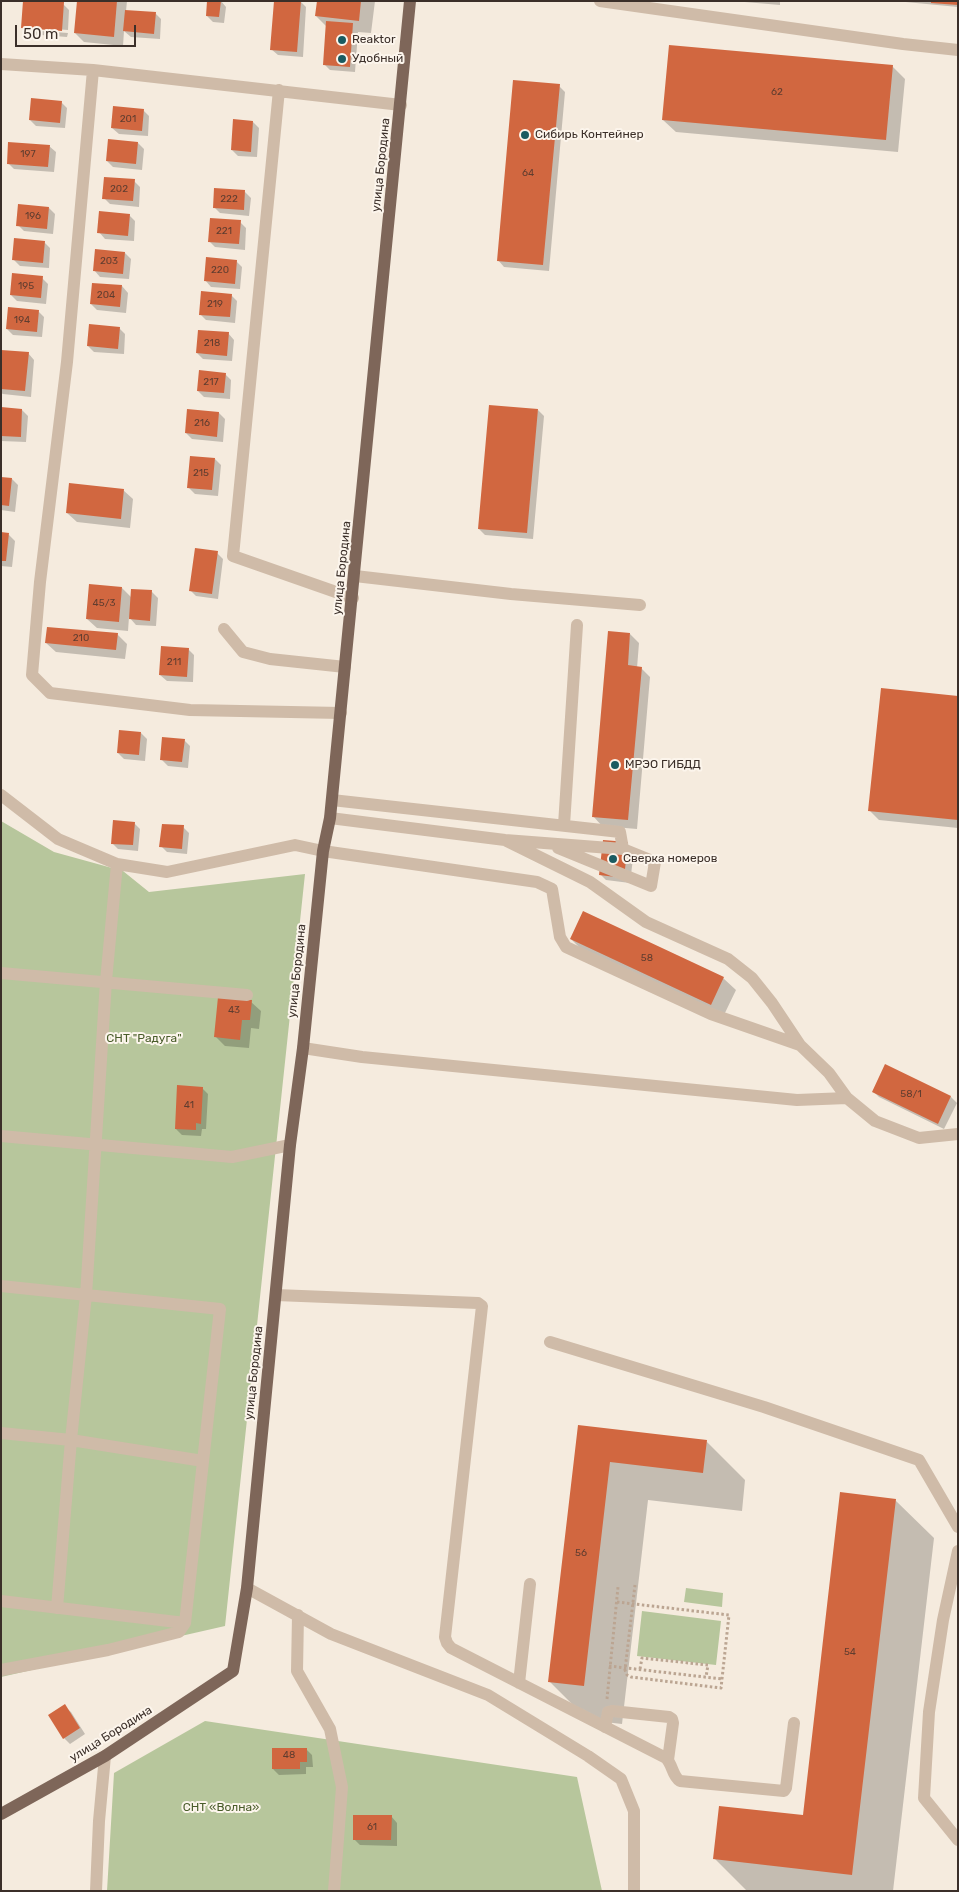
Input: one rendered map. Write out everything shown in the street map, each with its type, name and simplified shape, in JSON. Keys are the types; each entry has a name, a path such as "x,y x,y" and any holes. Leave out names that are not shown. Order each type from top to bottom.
{"main road":[{"name":"улица Бородина","path":"1,1814 105,1756 233,1671 247,1588 290,1145 303,1048 324,851 332,800 410,1"}],"street":[{"path":"600,1 903,44 958,50"},
{"path":"1,64 93,70 401,105"},
{"path":"93,70 67,362 40,582 32,674 50,693 190,710 341,713"},
{"path":"279,90 233,556 352,598"},
{"path":"355,576 511,594 640,606"},
{"path":"564,825 578,625"},
{"path":"224,629 243,652 270,659 345,667"},
{"path":"332,800 620,832 623,849"},
{"path":"4,801 58,839 117,864 167,872 295,845 324,851 537,882 552,889 560,937 566,947 711,1014 800,1045"},
{"path":"330,818 505,840 623,849 655,862 651,886 549,844"},
{"path":"505,840 590,882 646,922 728,959 752,978 772,1003 800,1045 829,1073 847,1098 875,1121 919,1138 958,1134"},
{"path":"57,1608 71,1440 86,1295 106,981 117,864"},
{"path":"1,973 247,995"},
{"path":"303,1048 362,1057 787,1099 847,1098"},
{"path":"1,1136 232,1157 290,1145"},
{"path":"1,1286 220,1309 185,1623 179,1632 108,1650 1,1670"},
{"path":"276,1295 478,1303 482,1306 445,1637 447,1643 451,1648 668,1760"},
{"path":"550,1342 764,1407 918,1460 958,1527"},
{"path":"1,1433 71,1440 204,1461"},
{"path":"958,1551 943,1620 929,1712 924,1798 958,1840"},
{"path":"519,1683 530,1584"},
{"path":"247,1588 331,1634 488,1695 622,1779 634,1811 634,1891"},
{"path":"1,1601 185,1623"},
{"path":"298,1616 297,1671 330,1729 342,1787 334,1891"},
{"path":"605,1727 608,1712 669,1717 672,1719 668,1760 675,1777 680,1781 784,1792 794,1723"},
{"path":"96,1891 99,1821 105,1756"}],"path":[{"path":"617,1602 633,1604 729,1615 721,1688 627,1675 625,1668 633,1604 635,1586"},
{"path":"608,1712 606,1693 618,1587"},
{"path":"640,1669 642,1658 708,1665 706,1677"},
{"path":"609,1666 722,1679"}],"green space":[{"name":"СНТ \"Радуга\"","path":"1,821 54,852 123,871 149,892 305,874 225,1626 1,1677"},
{"path":"686,1588 723,1593 722,1607 684,1602"},
{"path":"642,1611 721,1621 716,1665 637,1656"},
{"name":"СНТ «Волна»","path":"205,1721 577,1777 602,1891 107,1891 114,1773"}],"building":[{"path":"23,1 64,2 62,31 21,28"},
{"path":"77,1 117,1 114,37 74,33"},
{"path":"207,1 221,1 219,17 206,16"},
{"path":"274,1 301,1 297,52 270,50"},
{"path":"317,1 361,1 359,21 315,16"},
{"path":"931,1 958,1 958,5 931,3"},
{"path":"125,10 156,12 154,34 123,31"},
{"path":"326,21 353,23 350,67 323,65"},
{"path":"669,45 893,65 886,140 662,120"},
{"path":"513,80 560,84 543,265 497,261"},
{"path":"31,98 62,101 60,123 29,120"},
{"path":"113,106 144,109 142,131 111,128"},
{"path":"233,119 253,121 251,152 231,150"},
{"path":"108,139 138,142 136,164 106,161"},
{"path":"8,142 50,145 48,167 7,164"},
{"path":"104,177 135,179 133,201 102,199"},
{"path":"214,188 245,190 244,210 213,208"},
{"path":"18,204 49,207 47,229 16,226"},
{"path":"99,211 130,214 128,236 97,233"},
{"path":"210,218 241,220 239,244 208,242"},
{"path":"14,238 45,241 43,263 12,260"},
{"path":"95,249 125,252 123,274 93,271"},
{"path":"206,257 237,260 235,284 204,281"},
{"path":"12,273 43,276 41,298 10,295"},
{"path":"92,283 122,285 120,307 90,304"},
{"path":"201,291 232,294 230,317 199,315"},
{"path":"8,307 39,310 37,332 6,329"},
{"path":"89,324 120,327 118,349 87,346"},
{"path":"198,330 229,332 227,356 196,353"},
{"path":"1,350 29,352 25,391 1,389"},
{"path":"199,370 226,373 224,393 197,391"},
{"path":"489,405 538,409 527,533 478,529"},
{"path":"1,407 22,409 21,437 1,436"},
{"path":"187,409 219,412 217,437 185,433"},
{"path":"190,456 215,458 212,490 187,488"},
{"path":"1,477 12,478 9,506 1,505"},
{"path":"69,483 124,489 121,519 66,513"},
{"path":"1,532 9,533 6,561 1,561"},
{"path":"195,548 218,551 212,594 189,591"},
{"path":"89,584 122,587 119,622 86,619"},
{"path":"131,589 152,590 150,621 129,619"},
{"path":"47,627 118,633 116,650 45,643"},
{"name":"МРЭО ГИБДД","path":"608,631 630,633 628,665 642,667 628,820 592,817"},
{"path":"161,646 189,648 187,677 159,675"},
{"path":"881,688 958,696 958,820 868,811"},
{"path":"119,730 141,732 139,755 117,753"},
{"path":"162,737 185,739 182,762 160,760"},
{"path":"113,820 135,822 133,845 111,844"},
{"path":"162,824 184,825 182,849 159,847"},
{"name":"Сверка номеров","path":"603,840 628,842 624,878 599,875"},
{"path":"583,911 724,977 711,1005 570,939"},
{"path":"218,997 252,1000 250,1020 242,1020 240,1040 214,1037"},
{"path":"885,1064 951,1096 938,1124 872,1092"},
{"path":"177,1085 203,1087 201,1124 196,1123 196,1130 175,1129"},
{"path":"578,1425 707,1440 703,1473 610,1462 584,1686 548,1682"},
{"path":"840,1492 896,1499 852,1875 713,1859 719,1806 803,1815"},
{"path":"65,1704 80,1728 63,1739 48,1715"},
{"path":"272,1748 307,1748 307,1762 300,1762 300,1769 272,1769"},
{"path":"353,1815 392,1815 391,1840 353,1840"}],"place":[{"name":"Reaktor","path":"342,40"},
{"name":"Удобный","path":"342,59"},
{"name":"Сибирь Контейнер","path":"525,135"},
{"name":"МРЭО ГИБДД","path":"615,765"},
{"name":"Сверка номеров","path":"613,859"}]}
